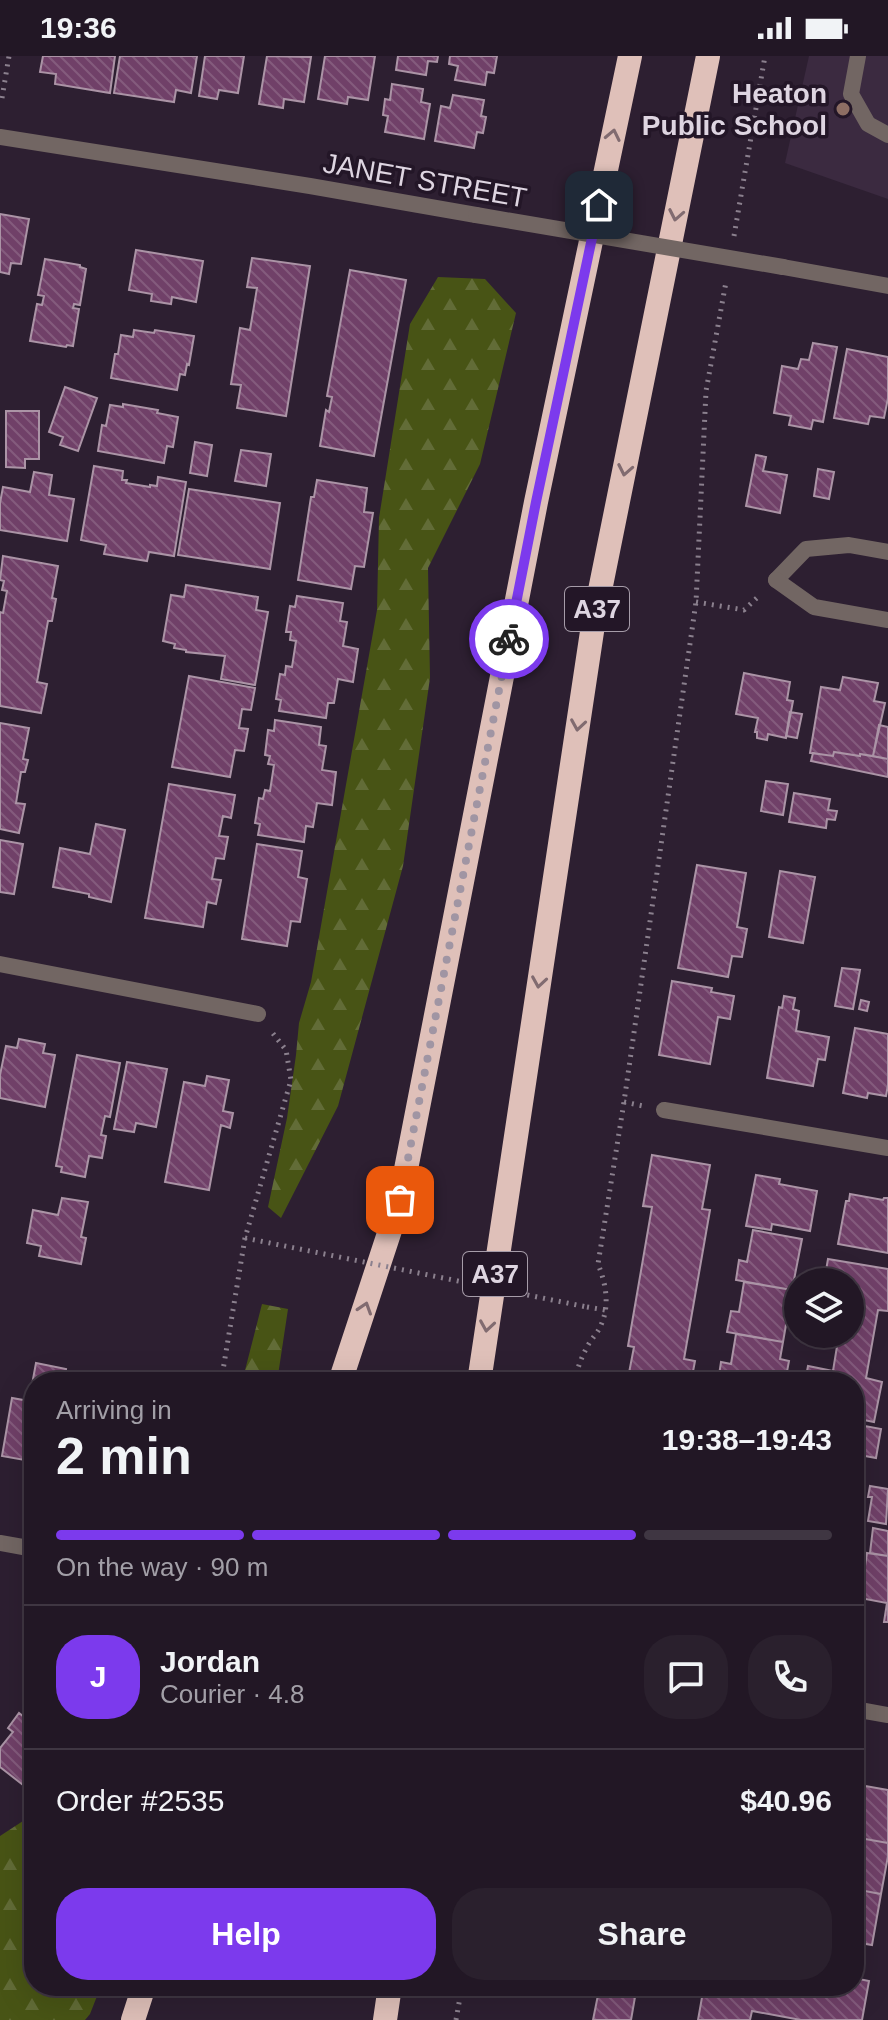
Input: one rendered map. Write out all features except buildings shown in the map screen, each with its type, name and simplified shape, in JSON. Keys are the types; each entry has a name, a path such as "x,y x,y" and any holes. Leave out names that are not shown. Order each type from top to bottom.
{"highway":[{"path":"343,1372 400,1200 536,502 630,56"},
{"name":"A37","path":"481,1372 593,625 708,56"},
{"path":"133,2020 141,1996"},
{"path":"385,2020 389,1996"}],"street":[{"path":"858,56 851,94 868,124 888,135"},
{"name":"JANET STREET","path":"0,137 310,186 888,286"},
{"path":"888,552 849,545 806,549 776,580 814,607 888,620"},
{"path":"0,964 258,1014"},
{"path":"664,1110 888,1148"},
{"path":"0,1543 24,1547"},
{"path":"864,1711 888,1715"}],"path":[{"path":"2,98 9,56"},
{"path":"733,242 765,56"},
{"path":"576,1372 587,1347 602,1325 605,1310 607,1294 598,1264 696,602 706,391 727,272"},
{"path":"696,602 744,610 776,580"},
{"path":"223,1372 245,1238 291,1080 286,1050 258,1014"},
{"path":"245,1238 605,1310"},
{"path":"456,2020 460,1996"}],"shaded area":[{"name":"Heaton Public School","path":"809,56 888,56 888,199 785,163"}],"green space":[{"path":"438,277 485,279 516,313 480,464 428,568 430,678 403,866 338,1106 281,1218 268,1207 287,1118 299,1023 311,982 377,610 379,518 410,324"},
{"path":"262,1304 288,1309 279,1372 245,1372"},
{"path":"23,1821 24,1996 97,1996 85,2020 0,2020 0,1836"}],"way so far":[{"path":"400,1200 509,639"}],"place":[{"name":"Heaton Public School","path":"843,109"}],"route":[{"path":"509,639 599,205"}]}
